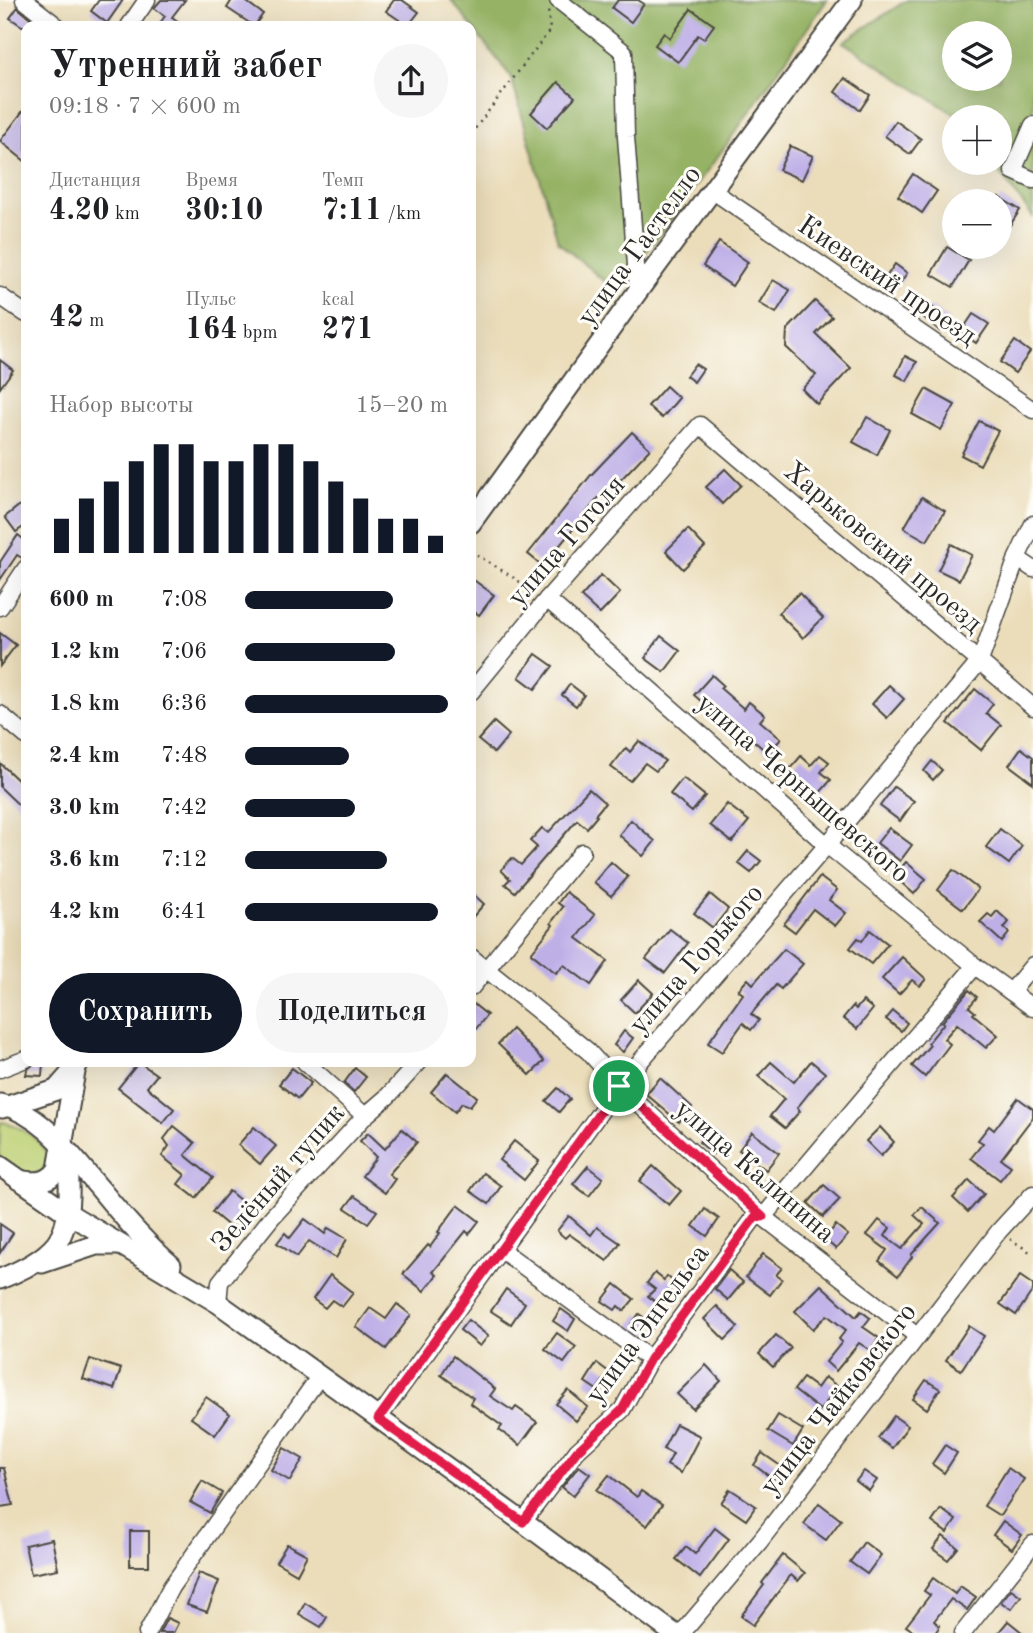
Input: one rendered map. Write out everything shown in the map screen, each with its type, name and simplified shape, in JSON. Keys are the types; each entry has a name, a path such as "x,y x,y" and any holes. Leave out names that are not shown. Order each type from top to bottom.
{"main road":[{"name":"улица Гастелло","path":"476,516 852,0"},
{"path":"2,1106 56,1090 75,1067"},
{"path":"19,1180 44,1182 53,1177 58,1169 77,1067"},
{"path":"2,1106 35,1119 64,1147 157,1253 212,1299 673,1633"},
{"path":"6,1277 54,1247 63,1230 70,1180 64,1147"},
{"path":"0,1166 66,1212 212,1299"},
{"path":"6,1277 79,1249 96,1245 121,1245"}],"street":[{"path":"24,0 51,21"},
{"path":"132,21 147,0"},
{"path":"558,0 624,52 626,138 638,291"},
{"path":"1033,125 1013,171 1033,180"},
{"path":"612,129 626,138"},
{"name":"Киевский проезд","path":"713,191 1033,410"},
{"path":"0,296 21,311"},
{"name":"улица Гоголя","path":"476,686 547,599 700,425"},
{"name":"Харьковский проезд","path":"700,425 980,661 1012,692 1033,707"},
{"name":"улица Горького","path":"378,1419 619,1086 827,845 980,661 1017,558 1033,524"},
{"path":"1017,558 1033,569"},
{"path":"0,607 21,576"},
{"name":"улица Чернышевского","path":"547,599 827,845 975,966 1033,1008"},
{"path":"0,714 21,732"},
{"path":"476,982 582,852"},
{"name":"улица Калинина","path":"476,961 588,1051 619,1086 763,1217 917,1336"},
{"path":"1011,992 1033,965"},
{"name":"улица Энгельса","path":"523,1522 577,1451 622,1410 650,1359 755,1217 763,1217 975,966"},
{"path":"0,1069 21,1061"},
{"path":"310,1067 365,1116"},
{"name":"Зелёный тупик","path":"212,1299 219,1282 272,1217 365,1116 414,1067"},
{"name":"улица Чайковского","path":"682,1633 760,1541 999,1231 1033,1194"},
{"path":"500,1249 650,1359"},
{"path":"146,1633 171,1587 319,1377"},
{"path":"963,1633 1033,1544"}],"path":[{"path":"476,127 550,30 546,0"},
{"path":"476,554 547,599"},
{"path":"999,1231 1033,1254"}],"green space":[{"path":"451,0 827,0 727,144 617,292 558,242 511,77 476,32 476,21 467,21"},
{"path":"907,0 1033,0 1033,217 1001,175 1012,175 1012,105 942,106 843,42"},
{"path":"0,1123 29,1134 43,1147 46,1163 42,1172 23,1175 0,1158"}],"building":[{"path":"99,0 123,0 108,21 91,11"},
{"path":"161,0 185,0 172,17 178,21 162,21 165,16 154,8"},
{"path":"232,0 244,0 263,14 258,21 246,21 227,8"},
{"path":"394,0 402,0 419,12 412,21 401,21 386,11"},
{"path":"618,0 638,0 644,4 631,22 612,8"},
{"path":"18,8 34,21 21,21 21,25 10,18"},
{"path":"691,9 714,25 704,39 698,35 678,62 655,45 664,33 670,38"},
{"path":"845,78 870,95 860,110 835,92"},
{"path":"558,82 575,97 547,128 531,113"},
{"path":"21,114 21,158 0,141"},
{"path":"896,121 921,139 910,154 885,136"},
{"path":"790,146 813,156 802,180 779,170"},
{"path":"913,174 937,191 922,213 898,196"},
{"path":"1012,205 1020,210 1012,222"},
{"path":"719,242 748,262 732,286 703,266"},
{"path":"942,255 942,259 969,260 953,287 931,274"},
{"path":"895,264 907,273 896,289 884,280"},
{"path":"773,280 790,290 776,313 759,303"},
{"path":"815,301 832,317 816,334 851,368 817,404 802,389 816,375 786,347 787,330"},
{"path":"931,306 949,321 940,331 922,316"},
{"path":"973,314 989,324 976,343 961,332"},
{"path":"1015,341 1030,352 1015,373 1000,362"},
{"path":"905,356 917,362 907,381 896,375"},
{"path":"0,360 13,370 0,388"},
{"path":"695,364 703,369 694,382 686,376"},
{"path":"666,386 679,398 662,418 648,406"},
{"path":"926,389 955,405 941,430 912,414"},
{"path":"867,417 890,430 877,455 853,442"},
{"path":"979,421 998,431 980,465 961,455"},
{"path":"632,432 650,449 607,494 604,491 543,566 528,554 591,475"},
{"path":"725,469 741,485 722,504 706,487"},
{"path":"922,497 945,511 927,541 904,528"},
{"path":"20,505 21,528 16,532 5,517"},
{"path":"688,529 705,547 683,569 666,551"},
{"path":"18,535 21,537 21,557 17,555 0,580 0,562"},
{"path":"951,544 972,555 959,580 938,570"},
{"path":"601,575 620,593 600,614 581,597"},
{"path":"476,582 494,595 479,615 476,613"},
{"path":"799,593 823,618 803,638 778,613"},
{"path":"0,633 16,645 0,666"},
{"path":"661,636 680,651 664,672 645,658"},
{"path":"536,654 553,666 535,689 519,677"},
{"path":"712,675 723,685 720,688 744,709 749,702 765,715 760,721 781,739 768,753 747,735 743,741 721,723 719,725 711,717 714,713 694,695"},
{"path":"570,684 584,695 576,706 562,695"},
{"path":"889,685 904,699 887,718 872,704"},
{"path":"975,689 993,704 986,713 1001,725 981,750 948,723"},
{"path":"494,722 509,735 494,753 478,740"},
{"path":"639,741 665,761 656,771 645,763 630,781 611,767 626,748 630,752"},
{"path":"1021,748 1033,757 1033,783 1009,765"},
{"path":"820,755 829,762 821,772 831,780 818,795 789,770 801,756 811,765"},
{"path":"932,761 942,770 933,780 924,771"},
{"path":"0,763 21,783 21,807 0,787"},
{"path":"683,778 705,796 692,812 670,794"},
{"path":"894,787 914,801 900,821 880,806"},
{"path":"589,789 605,803 595,815 597,816 587,828 577,820 515,892 505,884 510,879 501,870 512,858 521,865 537,847 530,841 542,828 548,833"},
{"path":"727,804 749,821 732,842 710,825"},
{"path":"631,820 655,841 643,856 619,835"},
{"path":"889,828 912,845 900,861 877,843"},
{"path":"1000,829 1022,846 1009,864 986,847"},
{"path":"748,851 761,861 751,873 738,863"},
{"path":"611,862 628,877 611,896 594,882"},
{"path":"906,862 926,879 914,894 894,876"},
{"path":"953,870 978,889 963,909 938,890"},
{"path":"820,877 837,890 829,900 846,913 835,926 813,909 795,932 784,924"},
{"path":"566,892 595,915 577,938 608,961 591,985 564,965 556,973 531,953 553,925 551,923 563,907 558,903"},
{"path":"710,894 728,909 713,928 694,913"},
{"path":"476,897 484,904 476,913"},
{"path":"997,911 1009,922 1004,928 1009,933 1002,942 980,922 988,914 992,917"},
{"path":"670,929 688,943 665,973 646,959"},
{"path":"870,930 888,944 871,964 850,948 858,938 862,941"},
{"path":"784,949 803,964 781,989 776,985 751,1014 759,1020 751,1030 743,1023 722,1052 708,1043 743,994 738,990 748,979 753,984"},
{"path":"902,957 926,979 920,986 912,980 899,994 882,979"},
{"path":"639,980 653,993 635,1013 621,1000"},
{"path":"969,990 977,997 969,1007 975,1012 973,1014 998,1035 986,1048 957,1024 944,1039 950,1044 925,1077 912,1066 930,1045 928,1043 944,1023 942,1022"},
{"path":"863,1001 873,1009 857,1029 843,1018 853,1006 856,1009"},
{"path":"476,1006 487,1015 476,1029"},
{"path":"893,1011 907,1023 901,1031 886,1019"},
{"path":"512,1029 544,1061 530,1075 498,1044"},
{"path":"624,1031 633,1038 623,1052 614,1045"},
{"path":"811,1061 825,1073 797,1108 800,1111 785,1128 770,1116 784,1099 758,1076 771,1062 794,1082"},
{"path":"30,1067 43,1067 42,1076 26,1075"},
{"path":"135,1067 146,1067 157,1075 147,1087 174,1109 163,1123 118,1088"},
{"path":"292,1068 311,1083 298,1099 279,1084"},
{"path":"355,1068 366,1077 354,1092 344,1083"},
{"path":"447,1073 477,1097 470,1106 462,1103 455,1112 431,1092"},
{"path":"660,1078 692,1107 679,1122 646,1094"},
{"path":"558,1088 570,1099 559,1112 546,1101"},
{"path":"1018,1098 1033,1109 1033,1117 1001,1159 1011,1166 1000,1180 971,1158 983,1143 978,1140 989,1126 994,1130"},
{"path":"174,1126 195,1143 185,1155 213,1178 196,1198 178,1184 185,1175 162,1156 169,1146 164,1139"},
{"path":"254,1127 276,1146 260,1164 238,1145"},
{"path":"880,1127 894,1142 881,1156 866,1141"},
{"path":"402,1129 417,1142 389,1174 395,1179 385,1193 362,1176 376,1157 360,1141 368,1133 385,1149"},
{"path":"710,1130 724,1141 713,1154 699,1142"},
{"path":"752,1132 779,1153 766,1170 739,1150"},
{"path":"514,1141 539,1161 524,1180 499,1160"},
{"path":"588,1166 603,1178 589,1196 573,1184"},
{"path":"653,1166 681,1191 669,1205 640,1181"},
{"path":"483,1173 501,1186 489,1204 470,1191"},
{"path":"969,1180 984,1194 968,1212 953,1198"},
{"path":"824,1185 840,1199 823,1217 808,1203"},
{"path":"229,1191 247,1206 230,1227 212,1212"},
{"path":"354,1196 377,1211 368,1223 345,1208"},
{"path":"458,1205 479,1221 469,1234 466,1231 433,1272 437,1275 424,1291 403,1274 428,1245 430,1247"},
{"path":"922,1207 940,1223 911,1255 898,1276 879,1261 887,1250 867,1235 879,1220 890,1228 885,1236 902,1249 924,1224 914,1215"},
{"path":"705,1209 719,1219 707,1236 693,1226"},
{"path":"569,1216 591,1235 597,1227 620,1243 607,1261 569,1234 565,1238 557,1231"},
{"path":"305,1219 325,1234 328,1228 347,1239 336,1258 309,1241 297,1257 277,1243 285,1233 290,1238"},
{"path":"0,1224 13,1233 0,1253"},
{"path":"836,1225 848,1235 836,1249 824,1239"},
{"path":"763,1254 782,1268 776,1275 782,1279 770,1295 746,1277"},
{"path":"729,1270 743,1282 728,1300 715,1289"},
{"path":"655,1273 664,1280 667,1276 675,1283 658,1304 648,1296 655,1289 647,1283"},
{"path":"330,1275 353,1293 342,1307 332,1300 325,1308 313,1299"},
{"path":"1020,1276 1033,1285 1033,1290 1016,1315 1000,1304"},
{"path":"615,1284 634,1299 624,1311 618,1306 615,1310 602,1301"},
{"path":"821,1285 856,1317 861,1311 870,1318 863,1327 879,1338 870,1350 859,1343 836,1371 826,1362 842,1342 839,1339 846,1330 827,1315 813,1329 795,1311"},
{"path":"506,1289 525,1303 511,1324 491,1311"},
{"path":"397,1304 411,1315 386,1349 356,1327 370,1308 386,1319"},
{"path":"717,1306 738,1327 725,1340 704,1319"},
{"path":"561,1309 575,1319 568,1331 553,1321"},
{"path":"639,1314 654,1325 646,1337 630,1326"},
{"path":"468,1320 488,1336 480,1346 460,1330"},
{"path":"969,1326 984,1336 961,1370 946,1360"},
{"path":"557,1333 576,1347 564,1363 545,1349"},
{"path":"776,1335 791,1348 773,1367 759,1354"},
{"path":"453,1356 495,1389 490,1396 513,1411 516,1407 537,1422 520,1445 499,1430 502,1426 470,1403 473,1398 441,1375"},
{"path":"90,1359 121,1369 114,1389 83,1379"},
{"path":"597,1363 609,1372 597,1390 585,1382"},
{"path":"706,1365 721,1381 693,1409 677,1394"},
{"path":"825,1377 838,1387 820,1410 794,1390 803,1378 817,1388"},
{"path":"926,1380 940,1389 927,1409 913,1399"},
{"path":"568,1390 588,1407 576,1421 556,1404"},
{"path":"206,1397 230,1414 215,1435 191,1418"},
{"path":"778,1415 803,1430 793,1446 768,1431"},
{"path":"894,1416 908,1426 892,1448 878,1438"},
{"path":"676,1424 700,1436 681,1473 667,1465 673,1454 663,1449"},
{"path":"945,1445 957,1453 944,1473 932,1464"},
{"path":"284,1448 303,1459 290,1481 271,1470"},
{"path":"762,1453 782,1467 773,1479 754,1465"},
{"path":"579,1466 590,1474 573,1496 562,1487"},
{"path":"0,1468 4,1468 13,1505 0,1507"},
{"path":"1008,1468 1024,1479 1000,1516 984,1506"},
{"path":"864,1471 877,1480 869,1491 856,1481"},
{"path":"609,1475 637,1497 641,1491 662,1505 647,1526 597,1490"},
{"path":"202,1481 222,1493 210,1513 190,1502"},
{"path":"730,1489 756,1506 746,1520 721,1503"},
{"path":"819,1503 841,1520 826,1540 804,1524"},
{"path":"941,1509 956,1520 947,1533 932,1522"},
{"path":"1003,1521 1022,1535 1012,1549 993,1535"},
{"path":"715,1528 729,1539 700,1578 676,1559 686,1547 695,1554"},
{"path":"130,1531 149,1531 149,1566 130,1566"},
{"path":"943,1536 958,1548 948,1560 933,1549"},
{"path":"52,1539 58,1569 31,1574 25,1545"},
{"path":"864,1542 881,1555 867,1574 850,1562"},
{"path":"287,1544 307,1555 297,1574 276,1562"},
{"path":"783,1555 805,1573 798,1581 791,1575 753,1625 741,1616"},
{"path":"199,1573 219,1581 207,1612 187,1605"},
{"path":"933,1578 955,1594 960,1586 976,1597 967,1610 951,1599 934,1621 940,1626 935,1633 916,1633 906,1626 930,1595 924,1591"},
{"path":"1011,1589 1021,1596 1011,1609 1001,1602"},
{"path":"305,1603 327,1617 321,1627 299,1614"},
{"path":"167,1618 178,1623 173,1633 159,1633"},
{"path":"1008,1621 1023,1633 998,1633"}],"route":[{"path":"619,1086 763,1217 755,1217 650,1359 622,1410 577,1451 523,1522 378,1419 619,1086"}]}
